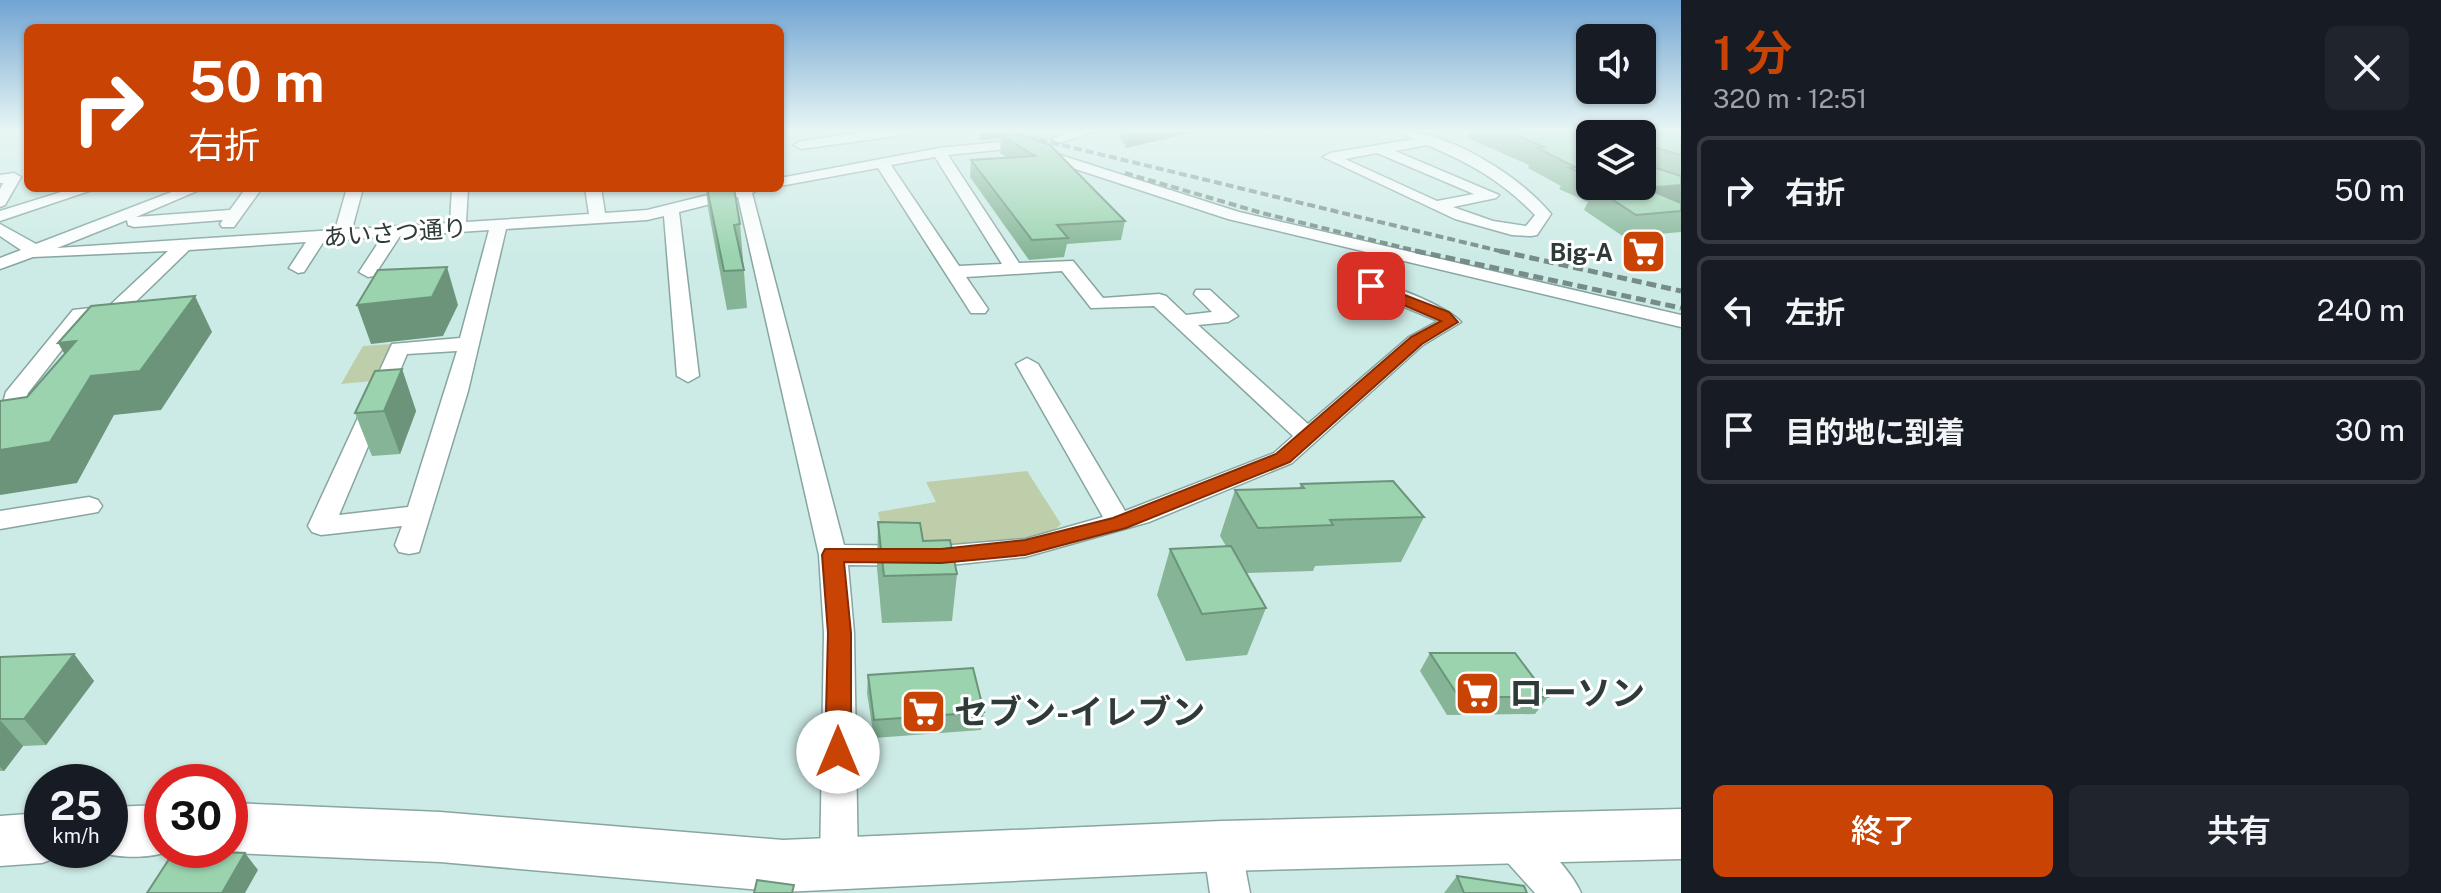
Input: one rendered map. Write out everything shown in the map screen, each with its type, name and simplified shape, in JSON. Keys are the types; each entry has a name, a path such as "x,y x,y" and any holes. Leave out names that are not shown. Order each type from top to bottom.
{"street":[{"path":"889,173 978,309"},
{"path":"963,173 1014,268"},
{"path":"1109,173 1234,216 1681,321"},
{"path":"1365,173 1474,221 1515,234 1531,231 1543,214 1521,192 1494,173"},
{"path":"1437,173 1491,195 1438,205"},
{"path":"0,179 14,177 0,202"},
{"path":"0,216 77,192"},
{"path":"0,264 186,192"},
{"path":"214,242 251,192"},
{"path":"342,235 354,192"},
{"path":"458,228 460,192"},
{"path":"594,192 598,218"},
{"name":"あいさつ通り","path":"34,252 393,233 647,215 671,209 694,195 722,192"},
{"path":"750,192 833,555 839,633 839,865"},
{"path":"671,209 688,376"},
{"path":"115,222 236,214"},
{"path":"409,545 469,344 499,225"},
{"path":"0,229 35,248 34,252"},
{"path":"368,272 393,233"},
{"path":"298,268 318,237"},
{"path":"6,431 17,392 80,314 115,311 184,245"},
{"path":"955,272 1067,265 1098,304 1159,300 1309,438"},
{"path":"833,555 941,556 1025,548 1119,523 1283,458 1416,341 1451,322 1443,315 1371,286"},
{"path":"1182,321 1228,316 1203,294"},
{"path":"418,515 318,532 399,348 469,344"},
{"path":"1027,364 1119,523"},
{"path":"0,520 89,506"},
{"path":"248,829 440,837 783,866 839,865 904,878 1226,869 1510,839 1681,834"},
{"path":"0,841 24,839"},
{"path":"1510,839 1561,893"}],"green space":[{"path":"391,344 373,381 341,384 363,346"},
{"path":"1027,471 1061,524 1049,533 1030,539 979,546 886,548 878,512 936,502 926,482"}],"building":[{"path":"981,173 1077,173 1125,221 1057,225 1068,238 1032,240"},
{"path":"1656,173 1681,176 1681,185 1656,187"},
{"path":"708,192 735,192 740,224 734,225 744,270 724,271"},
{"path":"1656,193 1681,203 1681,211 1636,215 1613,200 1656,200"},
{"path":"447,267 432,297 357,305 378,270"},
{"path":"195,296 140,371 91,376 50,442 0,450 0,401 27,397 76,341 58,343 91,306"},
{"path":"402,369 384,411 355,413 375,371"},
{"path":"1393,481 1424,517 1330,520 1333,525 1258,528 1235,490 1304,488 1301,484"},
{"path":"878,522 920,523 923,541 950,540 957,574 884,576"},
{"path":"1231,546 1266,608 1202,614 1170,549"},
{"path":"1430,653 1515,653 1548,697 1459,697"},
{"path":"74,654 24,719 0,719 0,657"},
{"path":"973,668 984,712 874,720 868,675"},
{"path":"163,868 236,868 222,893 147,893"},
{"path":"1457,876 1524,886 1527,893 1464,893"},
{"path":"757,880 794,885 792,893 754,893"}],"railway":[{"path":"1125,173 1262,213 1423,252"},
{"path":"1176,173 1508,253"},
{"path":"1416,251 1423,252"},
{"path":"1500,251 1681,291"},
{"path":"1423,252 1681,308"}],"place":[{"name":"Big-A","path":"1644,252"},
{"name":"ローソン","path":"1478,693"},
{"name":"セブン-イレブン","path":"923,712"}],"route":[{"path":"838,752 839,633 833,555 941,556 1025,548 1140,516 1283,458 1416,341 1451,322 1443,315 1371,286"}]}
